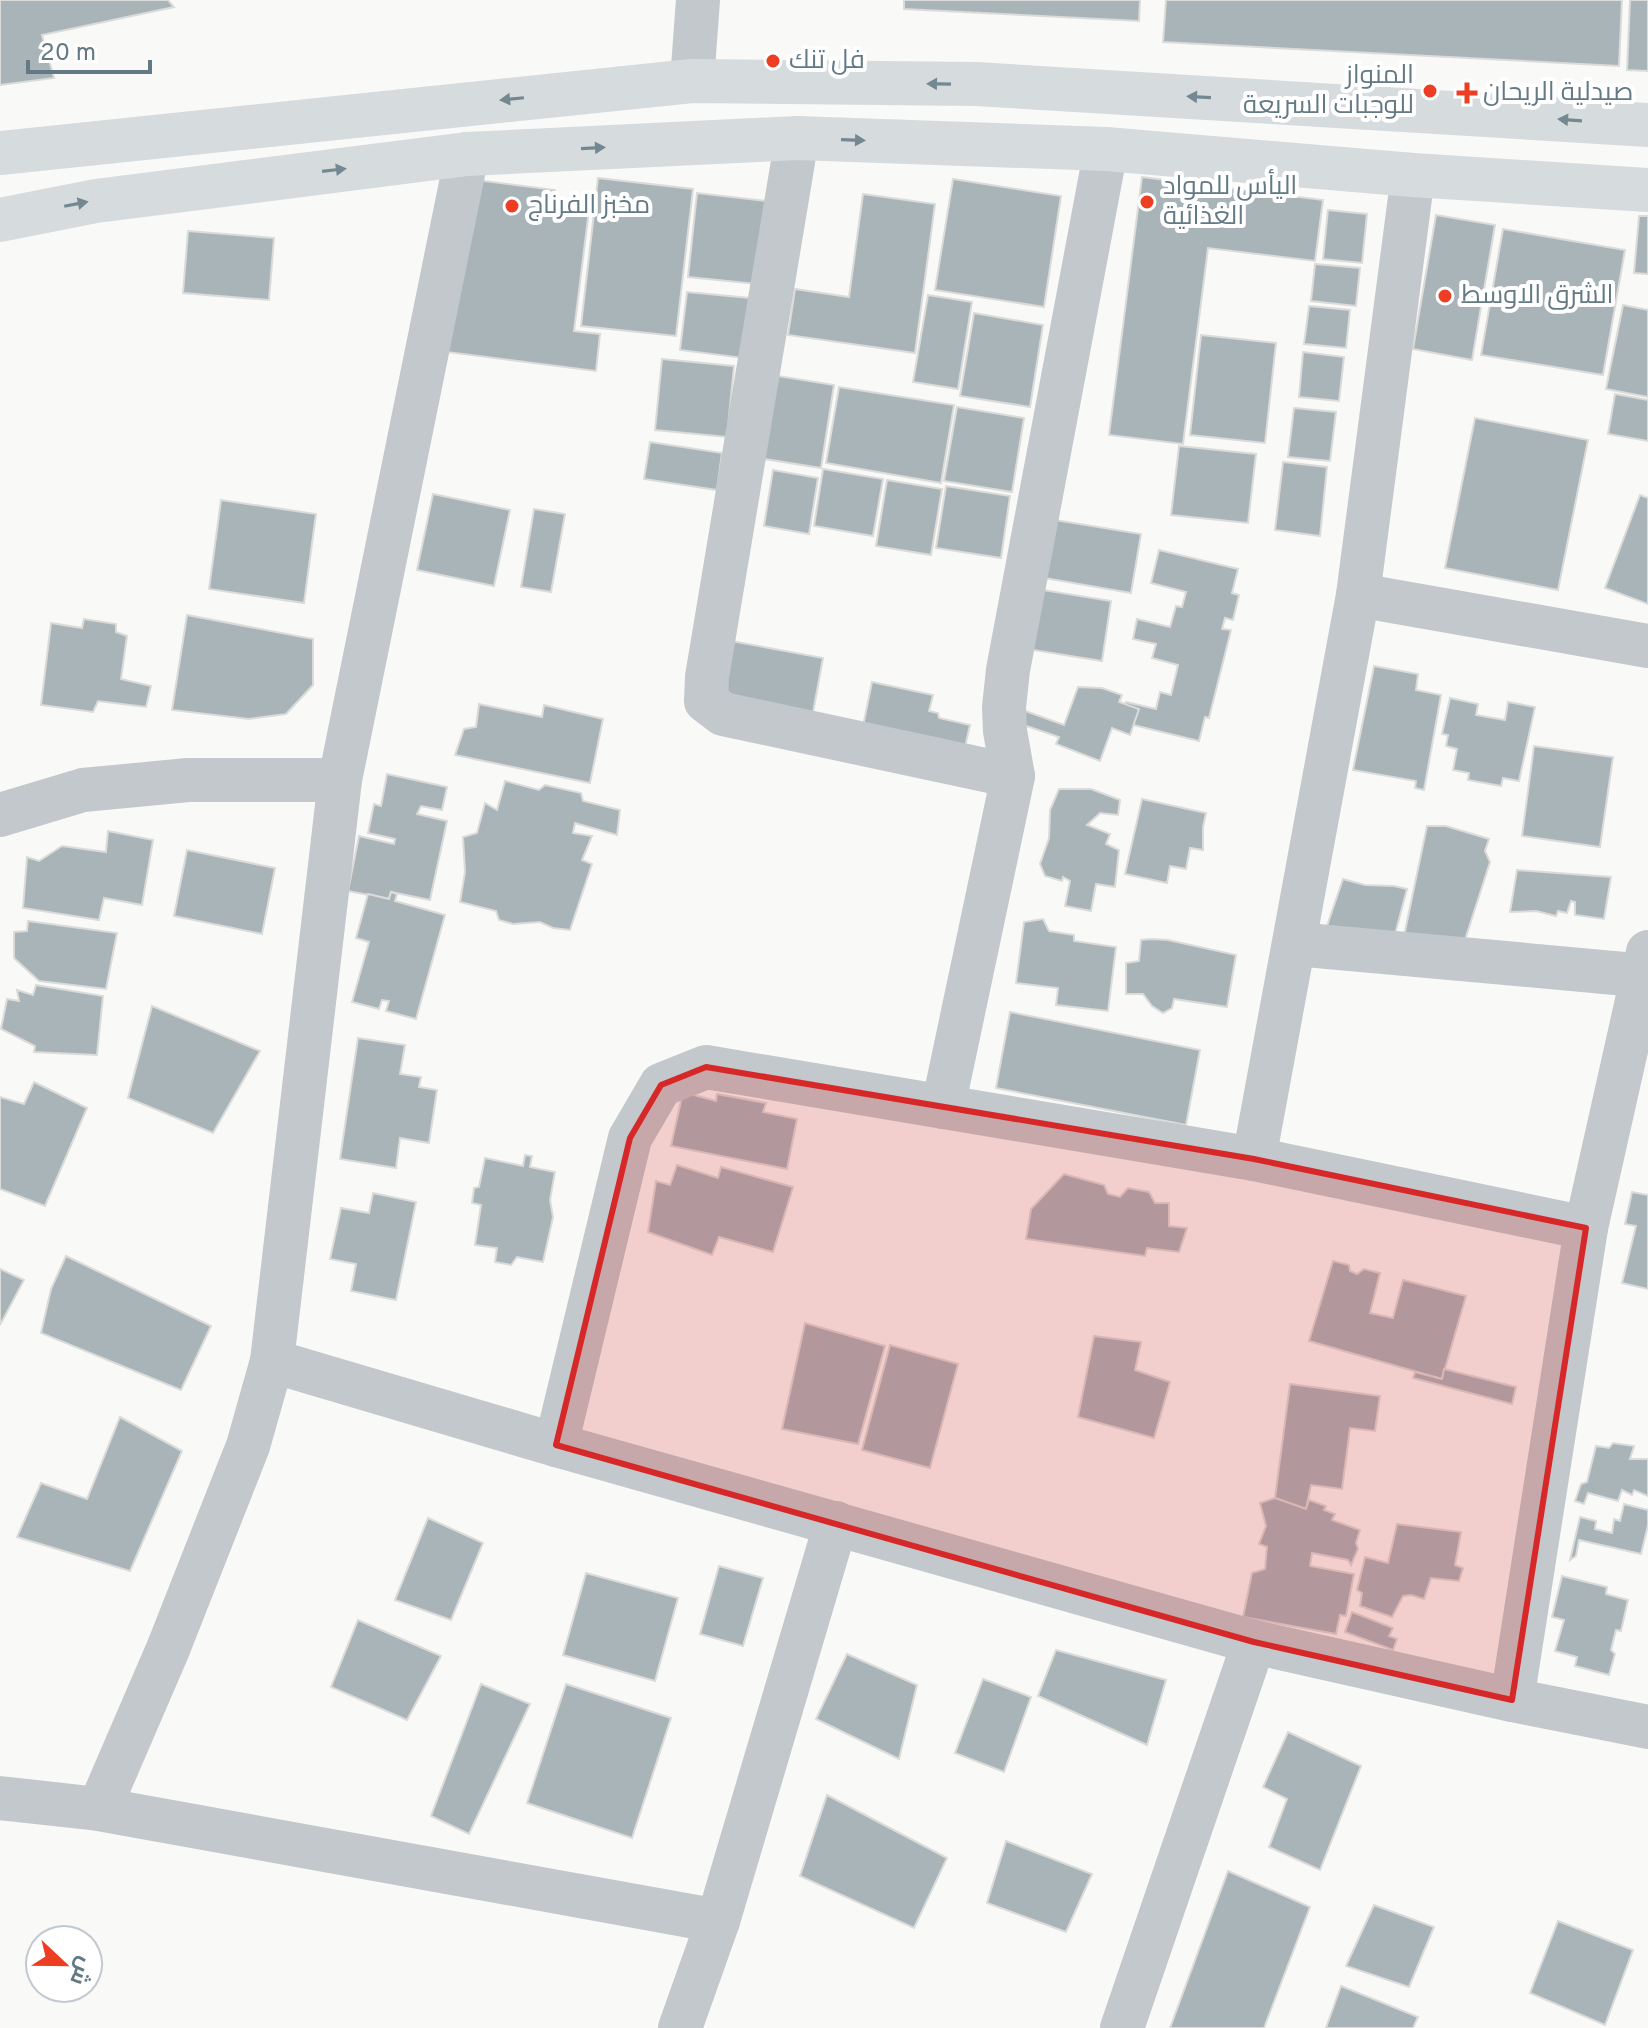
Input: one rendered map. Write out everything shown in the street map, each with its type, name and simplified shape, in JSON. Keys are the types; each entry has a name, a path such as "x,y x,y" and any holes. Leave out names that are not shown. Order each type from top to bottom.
{"main road":[{"path":"0,153 692,81 976,84 1648,125"},
{"path":"0,220 96,201 467,154 797,138 1106,149 1413,175 1648,190"}],"street":[{"path":"692,81 698,0"},
{"path":"797,138 709,661 706,701 723,714 1013,776"},
{"path":"943,1107 1013,776 1005,731 1008,670 1106,149"},
{"path":"99,1809 168,1649 248,1446 272,1361 340,780 467,154"},
{"path":"1254,1159 1358,595 1413,175"},
{"path":"1358,595 1648,646"},
{"path":"0,815 83,790 188,780 340,780"},
{"path":"1295,944 1647,968 1586,1228 1512,1700"},
{"path":"556,1445 630,1138 661,1085 706,1067 1254,1159 1586,1228"},
{"path":"272,1361 556,1445 1254,1642 1648,1727"},
{"path":"680,2028 718,1921 836,1523"},
{"path":"1122,2028 1254,1642"},
{"path":"0,1798 99,1809 718,1921"}],"highlighted area":[{"path":"706,1067 1254,1159 1586,1228 1512,1700 1254,1642 556,1445 630,1138 661,1085"}],"building":[{"path":"0,0 168,0 174,7 42,35 54,78 0,85"},
{"path":"904,0 1140,0 1139,21 904,9"},
{"path":"1166,0 1622,0 1619,66 1163,42"},
{"path":"1630,0 1648,0 1648,71 1627,70"},
{"path":"1142,177 1323,200 1315,261 1208,248 1183,444 1109,435"},
{"path":"598,178 693,189 676,336 581,326"},
{"path":"469,179 555,190 553,205 589,210 574,331 600,334 596,371 447,352"},
{"path":"953,179 1061,196 1044,307 935,290"},
{"path":"697,193 766,201 757,284 688,277"},
{"path":"863,194 935,204 915,353 788,335 795,289 849,297"},
{"path":"1328,210 1367,214 1362,263 1323,259"},
{"path":"1436,215 1495,225 1472,360 1413,349"},
{"path":"1639,216 1648,216 1648,274 1634,273"},
{"path":"1503,229 1625,250 1603,375 1481,355"},
{"path":"188,231 274,238 269,300 183,293"},
{"path":"1315,264 1360,268 1356,306 1311,301"},
{"path":"687,292 750,298 743,358 680,350"},
{"path":"928,295 972,302 958,389 913,382"},
{"path":"1623,305 1648,310 1648,397 1606,389"},
{"path":"1309,306 1350,310 1346,348 1304,344"},
{"path":"974,313 1043,325 1030,407 960,396"},
{"path":"1201,335 1276,343 1265,443 1190,435"},
{"path":"1303,352 1344,357 1339,401 1299,397"},
{"path":"662,359 734,366 727,437 655,430"},
{"path":"772,375 834,385 821,468 758,458"},
{"path":"839,387 954,405 941,483 826,463"},
{"path":"1615,394 1648,400 1648,441 1608,434"},
{"path":"957,407 1024,418 1012,492 944,481"},
{"path":"1294,408 1336,412 1330,461 1288,457"},
{"path":"1475,418 1588,440 1558,590 1445,568"},
{"path":"650,442 722,453 717,490 644,479"},
{"path":"1179,446 1256,454 1248,523 1171,515"},
{"path":"1283,462 1327,467 1320,536 1275,530"},
{"path":"823,469 883,479 873,536 814,526"},
{"path":"773,470 818,478 809,534 764,526"},
{"path":"887,480 942,489 931,555 876,546"},
{"path":"946,486 1010,496 1001,558 936,548"},
{"path":"433,494 510,510 494,586 417,570"},
{"path":"1640,495 1648,498 1648,604 1605,588"},
{"path":"221,500 316,514 304,603 209,589"},
{"path":"534,509 565,514 551,592 521,587"},
{"path":"1043,518 1141,534 1131,593 1033,576"},
{"path":"1159,550 1238,569 1232,593 1239,595 1233,620 1225,618 1222,629 1231,630 1209,718 1205,717 1199,741 1121,722 1126,702 1156,709 1160,692 1171,695 1178,665 1152,658 1156,644 1133,639 1137,619 1170,627 1176,606 1182,607 1186,592 1151,583"},
{"path":"1037,589 1111,601 1102,661 1027,649"},
{"path":"187,615 313,639 313,685 286,714 249,719 172,710"},
{"path":"84,619 116,624 116,632 127,636 121,679 151,686 146,707 98,701 93,712 41,705 51,623 82,628"},
{"path":"726,640 823,658 812,718 715,700"},
{"path":"1374,666 1418,674 1416,690 1441,695 1424,790 1415,788 1416,781 1353,770"},
{"path":"872,682 933,695 929,711 938,713 939,718 970,725 965,747 860,741"},
{"path":"1078,687 1102,688 1122,695 1119,702 1139,709 1130,735 1112,728 1100,761 1056,744 1059,737 1015,722 1020,709 1064,725"},
{"path":"1450,698 1478,704 1476,715 1505,720 1508,702 1535,707 1519,781 1503,778 1501,786 1468,780 1469,773 1453,770 1457,749 1446,746 1448,735 1442,734"},
{"path":"479,704 542,717 544,705 603,719 590,783 455,755 464,729 476,727"},
{"path":"1534,746 1613,757 1600,847 1522,836"},
{"path":"387,774 447,787 442,810 421,806 417,814 447,821 430,900 391,892 389,899 348,891 359,836 394,844 395,839 368,833 374,804 381,806"},
{"path":"505,781 539,790 545,785 581,793 583,801 620,810 617,835 575,823 573,833 592,836 582,860 592,864 570,930 553,928 540,922 513,924 499,920 496,911 460,902 465,872 463,837 477,833 485,803 497,810"},
{"path":"1059,789 1091,789 1120,800 1118,815 1100,813 1087,825 1110,834 1106,844 1119,850 1115,887 1096,884 1091,911 1065,906 1070,881 1063,877 1062,881 1045,876 1040,864 1049,838 1050,810"},
{"path":"1142,799 1206,813 1203,850 1190,848 1186,869 1170,866 1167,883 1125,874"},
{"path":"1427,826 1446,826 1489,839 1485,851 1490,862 1463,946 1404,936"},
{"path":"108,831 153,840 142,905 104,898 99,920 23,908 27,857 39,861 62,846 106,852"},
{"path":"187,850 275,868 262,934 174,916"},
{"path":"1517,870 1611,877 1604,919 1575,915 1575,902 1571,901 1567,913 1558,911 1556,916 1536,911 1510,912"},
{"path":"1343,879 1365,885 1407,889 1394,938 1326,929"},
{"path":"391,892 397,894 395,901 445,915 416,1019 386,1011 389,1001 382,1000 379,1009 352,1002 369,942 356,938 368,894 389,899"},
{"path":"1043,919 1049,931 1074,935 1074,941 1116,947 1108,1011 1056,1005 1058,988 1016,983 1024,922"},
{"path":"28,921 117,933 106,989 39,981 14,958 14,932 27,931"},
{"path":"1152,939 1236,955 1227,1007 1174,999 1172,1008 1163,1013 1152,1006 1143,994 1126,994 1126,963 1139,961 1141,940"},
{"path":"36,985 103,996 97,1055 34,1052 35,1046 1,1029 7,999 19,1001 17,990 33,995"},
{"path":"152,1006 260,1051 213,1133 128,1098"},
{"path":"1010,1012 1200,1050 1186,1125 996,1088"},
{"path":"358,1038 405,1045 400,1074 421,1077 419,1087 437,1090 429,1143 400,1138 396,1168 340,1159"},
{"path":"34,1082 87,1108 45,1206 0,1189 0,1097 24,1104"},
{"path":"683,1092 716,1101 717,1094 766,1103 763,1112 797,1119 787,1169 671,1146"},
{"path":"525,1155 532,1156 530,1167 555,1172 550,1200 553,1217 543,1262 517,1257 511,1265 495,1262 497,1248 475,1245 481,1205 472,1203 474,1188 479,1187 485,1158 523,1166"},
{"path":"677,1165 718,1178 721,1167 793,1187 773,1252 719,1237 712,1255 648,1232 656,1181 670,1185"},
{"path":"1064,1174 1104,1185 1108,1194 1120,1197 1128,1188 1149,1192 1155,1203 1169,1203 1169,1226 1187,1228 1179,1252 1147,1248 1145,1256 1026,1239 1031,1209"},
{"path":"1632,1192 1648,1195 1648,1289 1622,1283 1636,1226 1625,1224"},
{"path":"373,1193 416,1202 396,1300 351,1291 356,1264 330,1259 341,1208 369,1213"},
{"path":"66,1256 211,1326 181,1390 41,1333 51,1289"},
{"path":"1333,1261 1349,1265 1350,1271 1357,1274 1364,1269 1380,1273 1370,1313 1393,1318 1403,1280 1466,1296 1442,1379 1309,1341"},
{"path":"0,1269 24,1280 0,1325"},
{"path":"805,1323 885,1346 858,1444 782,1429"},
{"path":"1094,1336 1141,1342 1135,1370 1170,1382 1154,1438 1078,1417"},
{"path":"890,1345 958,1364 930,1468 862,1450"},
{"path":"1444,1369 1516,1387 1512,1404 1413,1378 1415,1372 1442,1379"},
{"path":"1290,1384 1380,1396 1375,1431 1350,1428 1342,1489 1311,1485 1306,1509 1275,1498"},
{"path":"120,1417 182,1451 130,1571 17,1537 41,1483 87,1499"},
{"path":"1613,1443 1634,1446 1630,1459 1648,1459 1648,1496 1634,1490 1632,1495 1622,1490 1618,1501 1588,1493 1584,1504 1575,1501 1581,1484 1587,1482 1596,1446 1609,1448"},
{"path":"1275,1498 1306,1509 1309,1500 1326,1506 1324,1510 1335,1514 1332,1520 1360,1530 1356,1543 1358,1549 1351,1565 1348,1560 1312,1553 1310,1566 1354,1574 1346,1616 1340,1615 1336,1634 1243,1617 1252,1573 1265,1569 1267,1547 1259,1544 1266,1526 1260,1503"},
{"path":"1624,1504 1648,1510 1641,1554 1579,1540 1576,1556 1570,1560 1580,1517 1596,1521 1595,1529 1612,1533 1614,1519 1620,1521"},
{"path":"428,1518 483,1543 451,1620 395,1600"},
{"path":"1397,1524 1461,1532 1455,1565 1463,1568 1459,1581 1431,1578 1424,1599 1403,1596 1392,1617 1360,1606 1362,1593 1357,1590 1365,1557 1388,1563"},
{"path":"719,1566 763,1578 743,1646 700,1634"},
{"path":"586,1573 678,1598 655,1681 563,1655"},
{"path":"1562,1576 1607,1587 1606,1594 1628,1600 1621,1631 1616,1630 1611,1650 1615,1654 1609,1675 1575,1666 1577,1657 1555,1651 1564,1620 1552,1617"},
{"path":"1352,1612 1393,1628 1389,1636 1397,1639 1393,1650 1345,1632"},
{"path":"358,1620 441,1656 407,1720 331,1687"},
{"path":"1056,1650 1166,1680 1147,1745 1038,1696"},
{"path":"847,1654 917,1685 899,1759 816,1719"},
{"path":"983,1679 1031,1697 1004,1772 955,1753"},
{"path":"481,1684 530,1704 469,1834 431,1816"},
{"path":"566,1684 671,1718 632,1838 527,1803"},
{"path":"1288,1732 1361,1766 1320,1870 1269,1847 1287,1799 1263,1787"},
{"path":"827,1795 947,1858 914,1928 800,1876"},
{"path":"1006,1841 1092,1874 1066,1932 987,1903"},
{"path":"1228,1871 1310,1907 1264,2028 1170,2028"},
{"path":"1374,1905 1434,1927 1409,1987 1346,1966"},
{"path":"1558,1921 1633,1950 1605,2025 1530,1993"},
{"path":"1341,1986 1418,2017 1413,2028 1326,2028"}],"place":[{"name":"فل تنك","path":"773,61"},
{"name":"المنواز للوجبات السريعة","path":"1430,91"},
{"name":"صيدلية الريحان","path":"1467,93"},
{"name":"اليأس للمواد الغذائية","path":"1147,202"},
{"name":"مخبز الفرناج","path":"512,206"},
{"name":"الشرق الاوسط","path":"1445,296"}]}
